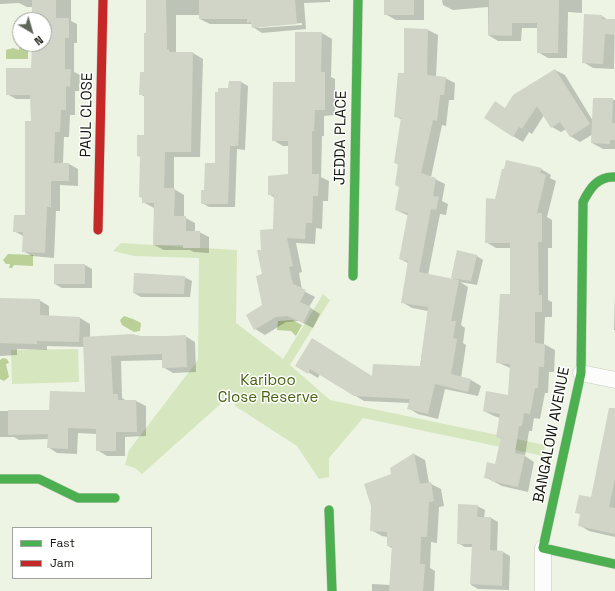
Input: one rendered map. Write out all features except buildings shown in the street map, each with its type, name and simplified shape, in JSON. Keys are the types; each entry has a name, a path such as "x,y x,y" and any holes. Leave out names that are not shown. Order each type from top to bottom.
{"street":[{"name":"PAUL CLOSE","path":"98,230 104,0"},
{"name":"JEDDA PLACE","path":"353,276 358,0"},
{"name":"BANGALOW AVENUE","path":"543,548 581,373 583,202 588,188 599,180 615,176"},
{"path":"581,373 615,380"},
{"path":"0,479 39,480 78,498 115,498"},
{"path":"329,510 332,591"},
{"path":"543,591 543,548 615,564"}],"green space":[{"name":"Kariboo Close Reserve","path":"121,243 237,250 236,323 283,359 323,294 330,300 290,365 330,400 545,445 543,456 363,418 329,458 329,477 319,479 297,446 235,406 234,392 142,474 135,468 125,465 129,450 198,360 199,258 134,256 113,251"},
{"path":"78,349 79,382 12,384 11,350"}],"shaded area":[{"path":"12,48 12,52 28,52 28,59 6,59 6,50"},
{"path":"8,254 33,255 33,266 14,265 12,268 9,268 10,264 6,264 3,260"},
{"path":"124,316 141,323 140,331 134,332 122,325 120,320"},
{"path":"292,320 302,325 296,336 291,331 277,330 278,321"},
{"path":"3,358 7,359 9,363 6,364 9,377 4,381 0,379 0,360"}],"traffic: fast":[{"path":"353,276 358,0"},
{"path":"615,177 609,177 595,184 583,202 581,373 543,548 615,564"},
{"path":"0,479 39,479 78,498 115,498"},
{"path":"329,510 332,591"}],"traffic: jam":[{"path":"98,230 103,0"}]}
